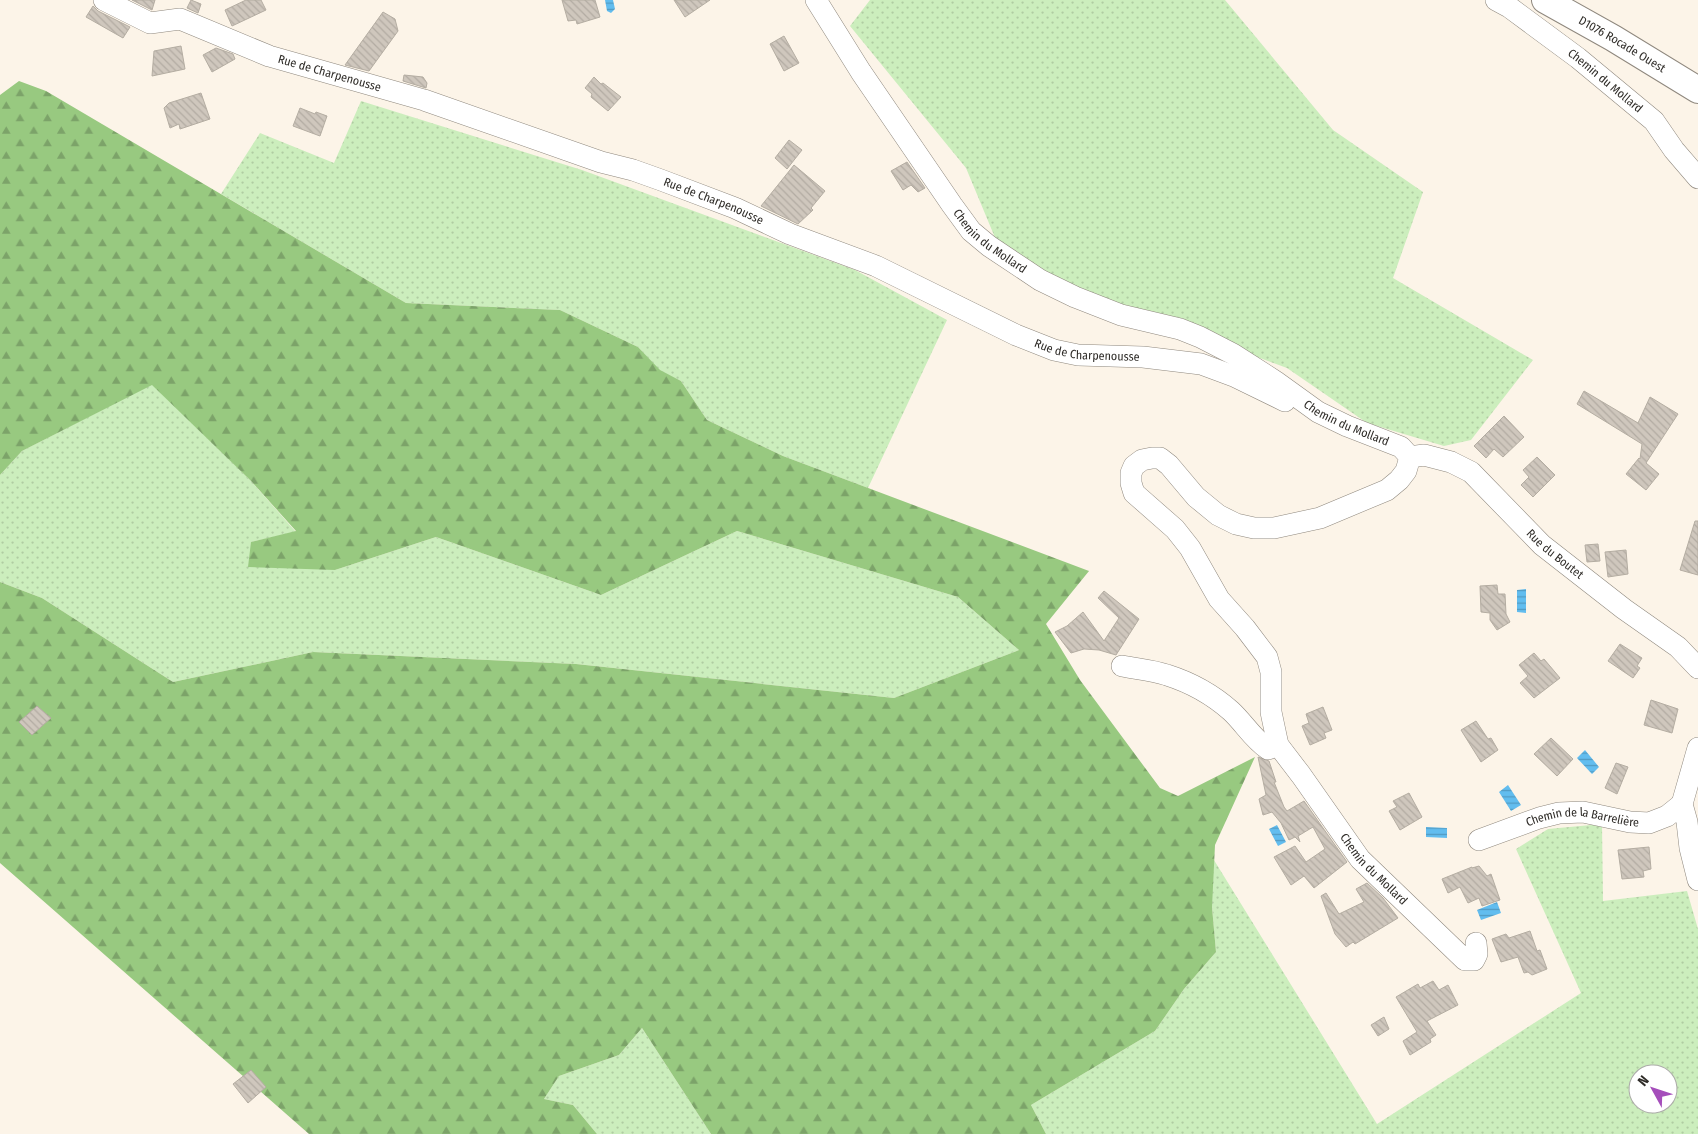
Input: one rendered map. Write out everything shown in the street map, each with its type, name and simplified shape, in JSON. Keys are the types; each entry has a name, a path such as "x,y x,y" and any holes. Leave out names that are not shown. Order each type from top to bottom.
{"main road":[{"name":"D1076 Rocade Ouest","path":"1545,0 1613,38 1698,90"}],"street":[{"name":"Rue de Charpenousse","path":"104,0 150,23 180,20 269,56 424,100 601,162 633,170 735,208 790,234 876,266 1016,335 1054,350 1078,355 1143,357 1201,364 1236,377 1292,404 1318,412"},
{"name":"Chemin du Mollard","path":"816,0 861,72 971,232 1015,265 1075,298 1121,315 1180,329 1200,337 1233,354 1318,412 1400,447 1410,457 1406,471 1387,490 1320,518 1274,528 1254,528 1236,524 1218,514 1196,496 1169,465 1160,458 1142,460 1134,466 1131,473 1131,483 1134,492 1175,529 1190,548 1219,599 1245,628 1267,657 1271,672 1272,712 1278,746 1301,775 1360,859 1465,960 1474,960 1477,954 1476,943"},
{"name":"Chemin du Mollard","path":"1496,0 1509,7 1578,58 1654,121 1674,150 1698,178"},
{"name":"Rue du Boutet","path":"1410,457 1424,455 1451,462 1471,472 1542,545 1624,609 1678,647 1698,668"},
{"path":"1122,666 1166,675 1192,686 1217,700 1231,711 1257,741 1268,749 1278,746"},
{"path":"1698,748 1682,804 1698,880"},
{"name":"Chemin de la Barrelière","path":"1479,840 1539,818 1560,813 1583,812 1630,822 1649,823 1667,816 1682,804"}],"green space":[{"path":"870,0 1225,0 1333,130 1423,192 1393,278 1533,360 1471,440 1444,446 1367,423 1287,368 1069,287 996,240 966,168 850,26"},
{"path":"19,81 46,91 406,303 560,310 638,347 660,370 681,381 707,420 783,456 1089,571 1046,624 1080,680 1160,788 1178,796 1255,757 1215,845 1212,907 1216,952 1184,989 1155,1031 1031,1105 1046,1134 711,1134 642,1028 619,1055 559,1076 544,1099 573,1105 597,1134 309,1134 0,863 0,582 42,598 173,682 313,652 576,664 894,698 1019,650 958,597 737,531 601,595 436,537 335,570 248,567 251,542 296,531 251,481 152,385 22,451 0,475 0,95"},
{"path":"361,101 582,170 855,270 947,320 868,488 783,456 707,420 681,381 660,371 638,347 560,310 406,303 221,194 260,133 334,163"},
{"path":"152,384 251,481 296,532 251,542 335,570 436,537 601,595 737,531 958,597 1019,650 894,698 576,664 313,652 173,682 42,598 0,582 0,475 22,451"},
{"path":"1602,824 1603,901 1687,891 1698,929 1698,1134 1046,1134 1031,1105 1155,1031 1184,989 1216,952 1209,852 1377,1124 1581,993 1516,849 1548,829"},
{"path":"642,1028 711,1134 597,1134 573,1105 544,1099 559,1076 619,1055"}],"water":[{"path":"605,0 613,0 615,9 611,13 607,11"},
{"path":"1526,589 1526,613 1517,612 1517,590"},
{"path":"1585,750 1599,767 1592,774 1577,758"},
{"path":"1508,785 1521,805 1511,811 1499,792"},
{"path":"1277,825 1286,842 1278,846 1269,829"},
{"path":"1426,827 1447,828 1447,838 1426,837"},
{"path":"1497,902 1501,913 1481,920 1477,910"}],"building":[{"path":"132,0 155,0 152,10"},
{"path":"191,0 201,4 198,13 187,8"},
{"path":"246,0 261,0 266,10 232,26 225,10"},
{"path":"562,0 595,0 600,17 577,24 576,20 568,21"},
{"path":"674,0 710,0 685,17"},
{"path":"93,6 98,11 130,27 123,38 86,17"},
{"path":"383,12 395,19 398,31 369,71 345,65"},
{"path":"784,36 799,63 784,71 770,44"},
{"path":"181,46 185,69 152,76 154,51"},
{"path":"216,48 233,54 235,59 212,72 203,55"},
{"path":"404,75 423,77 427,83 426,88 403,81"},
{"path":"594,77 621,97 608,111 591,97 592,94 585,88"},
{"path":"201,93 210,119 180,129 179,124 170,128 164,108 169,103"},
{"path":"300,108 327,116 320,136 293,126"},
{"path":"789,140 802,150 787,169 775,158"},
{"path":"907,162 925,188 918,192 911,185 903,190 891,171"},
{"path":"794,165 825,191 811,208 813,210 798,224 761,206"},
{"path":"1584,391 1638,423 1650,397 1678,414 1646,463 1659,474 1646,490 1626,474 1640,459 1642,444 1577,404"},
{"path":"1504,416 1524,437 1503,457 1494,449 1486,458 1474,446"},
{"path":"1537,457 1555,475 1533,497 1521,485 1529,477 1523,470"},
{"path":"1695,521 1698,521 1698,575 1680,570"},
{"path":"1598,544 1600,561 1587,562 1585,545"},
{"path":"1626,550 1628,574 1608,577 1605,552"},
{"path":"1497,585 1498,594 1505,594 1506,614 1510,622 1497,630 1490,620 1490,613 1481,612 1480,586"},
{"path":"1104,591 1139,619 1116,655 1099,650 1084,649 1071,653 1055,632 1067,626 1083,612 1104,641 1119,618 1098,598"},
{"path":"1620,644 1642,658 1637,666 1640,668 1633,678 1608,661"},
{"path":"1534,653 1541,661 1544,659 1560,678 1534,698 1520,683 1528,676 1519,665"},
{"path":"1651,700 1678,709 1672,733 1644,725"},
{"path":"37,706 51,718 32,735 19,722"},
{"path":"1323,707 1332,730 1324,733 1326,738 1310,745 1302,726 1309,723 1306,714"},
{"path":"1476,721 1488,739 1491,738 1498,750 1481,762 1461,730"},
{"path":"1551,738 1573,759 1557,776 1534,754"},
{"path":"1258,757 1269,761 1276,782 1274,782 1287,811 1304,801 1347,862 1314,888 1304,876 1291,885 1274,857 1295,846 1306,862 1325,849 1313,827 1298,836 1300,842 1295,837 1289,840 1281,823 1272,812 1263,815 1259,799 1266,795"},
{"path":"1616,763 1628,767 1617,794 1605,788"},
{"path":"1409,793 1422,817 1400,830 1389,811 1397,807 1393,801"},
{"path":"1649,847 1651,869 1643,871 1644,877 1622,879 1618,850"},
{"path":"1479,866 1487,876 1491,874 1500,900 1482,906 1479,898 1468,903 1460,887 1448,893 1442,879"},
{"path":"1367,883 1383,898 1398,918 1355,944 1353,942 1346,947 1335,934 1321,896 1326,893 1339,914 1364,902 1356,889"},
{"path":"1530,931 1537,951 1540,950 1547,969 1532,975 1528,972 1524,973 1518,957 1501,962 1492,939 1506,934 1509,938"},
{"path":"1433,981 1439,990 1448,985 1458,1005 1427,1021 1436,1035 1430,1039 1431,1042 1410,1055 1403,1041 1417,1032 1396,997 1418,984 1420,988"},
{"path":"1384,1017 1389,1029 1378,1036 1371,1025"},
{"path":"251,1070 266,1087 248,1103 233,1084"}]}
